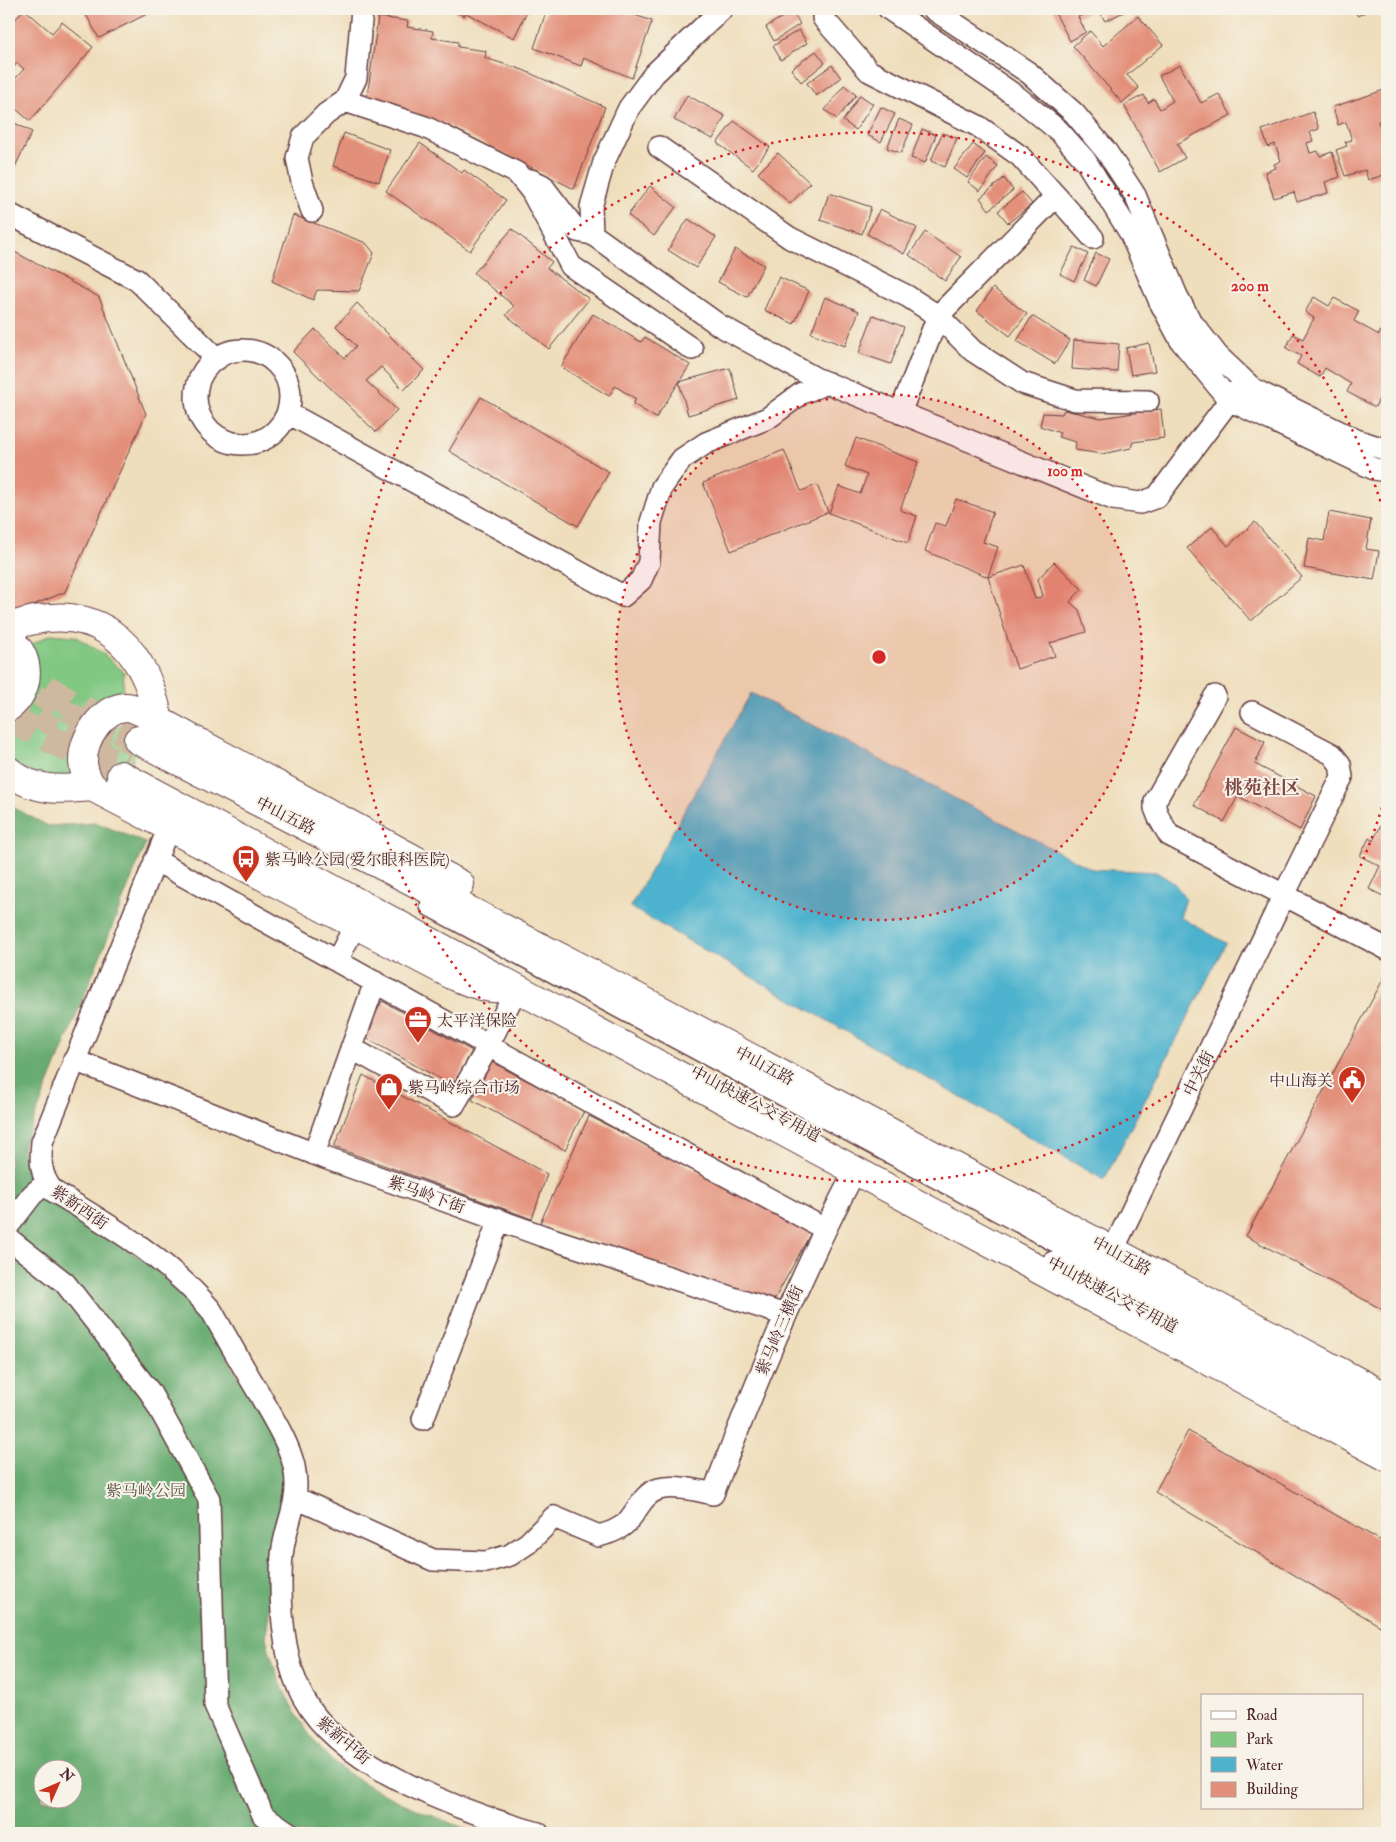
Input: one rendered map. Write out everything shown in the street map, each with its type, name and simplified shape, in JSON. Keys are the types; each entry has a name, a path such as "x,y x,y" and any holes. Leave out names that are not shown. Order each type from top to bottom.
{"main road":[{"path":"9,627 41,618 71,617 103,629 128,648 142,666 154,695 159,721"},
{"path":"9,640 22,655 27,669 24,688 9,706"},
{"path":"92,787 85,774 83,760 88,740 97,723 111,711 128,707 159,721 507,911 522,922 541,947"},
{"path":"130,756 518,986 855,1171 1387,1457"},
{"name":"中山五路","path":"130,756 541,947 1387,1397"},
{"path":"9,771 17,778 39,788 60,790 92,787 454,976 478,986 497,989 518,986"}],"street":[{"path":"312,211 297,158 303,137 326,114 346,101 356,78 362,9"},
{"path":"592,234 591,207 593,198 604,162 629,108 654,74 722,9"},
{"path":"889,9 1016,96 1059,131 1084,160 1130,233 1160,302 1182,341 1229,400 1374,468 1387,471"},
{"path":"933,9 1029,73 1074,113 1106,151 1135,195 1177,296 1190,320 1218,356 1253,389 1356,440 1387,450"},
{"path":"823,18 869,71 978,126 1020,156 1093,238"},
{"path":"346,101 425,127 542,185 577,231 592,234 719,325 828,383 1113,499 1140,504 1157,496 1244,381"},
{"path":"659,147 790,238 907,296 938,316 974,350 1022,383 1075,400 1148,401"},
{"path":"517,173 532,192 571,266 692,349"},
{"path":"900,413 938,316 1056,196"},
{"path":"9,214 137,280 216,359"},
{"path":"237,350 253,351 268,357 280,368 288,383 290,399 288,413 275,431 256,443 241,444 227,441 214,434 204,423 198,409 196,394 200,379 208,365 216,359 237,350"},
{"path":"288,413 623,596 641,580 649,562 651,522 662,487 682,458 706,443 768,418 802,393 828,383"},
{"path":"1215,696 1156,801 1155,808 1170,835 1387,949"},
{"name":"中关街","path":"1113,1250 1342,777 1340,764 1332,754 1252,712"},
{"name":"中山快速公交专用道","path":"130,756 1387,1419"},
{"name":"中山快速公交专用道","path":"130,756 1387,1441"},
{"name":"紫新西街","path":"169,827 42,1142 40,1159 46,1183 53,1191 158,1260 184,1282 211,1310 278,1428 294,1465 296,1491"},
{"path":"155,860 825,1229"},
{"path":"337,961 355,925"},
{"path":"314,1154 375,982"},
{"path":"351,1048 454,1105 484,1054 518,986"},
{"name":"紫马岭下街","path":"74,1060 314,1154 498,1220 785,1315"},
{"name":"紫马岭三横街","path":"296,1491 433,1560 486,1562 510,1555 528,1542 554,1517 599,1536 614,1531 627,1522 642,1501 657,1489 674,1488 713,1494 785,1315 825,1229 855,1171"},
{"path":"9,1224 32,1195 46,1183"},
{"path":"423,1419 498,1220"},
{"path":"9,1239 66,1283 90,1314 150,1392 209,1499 215,1705 263,1815 289,1833"},
{"name":"紫新中街","path":"296,1491 292,1516 283,1547 283,1623 293,1673 303,1698 319,1722 365,1758 431,1796 491,1820 538,1833"}],"green space":[{"path":"51,634 75,636 102,653 124,672 123,695 71,767 68,786 9,764 9,722 26,700 26,647"},
{"path":"126,724 137,726 146,732 120,786 108,780 101,772 96,763 96,753 98,743 104,735 114,728"},
{"name":"紫马岭公园","path":"9,805 48,826 97,823 146,843 22,1149 31,1190 75,1213 152,1266 205,1320 277,1441 284,1484 266,1637 282,1687 309,1735 320,1749 345,1772 381,1793 423,1812 479,1833 9,1833"}],"water":[{"path":"751,693 1092,869 1156,872 1174,883 1186,899 1180,917 1226,943 1104,1180 630,907"}],"building":[{"path":"24,9 52,33 62,22 93,47 30,121 9,103 9,86 24,69 17,63 9,73 9,32 10,26"},
{"path":"83,9 157,9 99,38"},
{"path":"449,9 528,9 514,38 466,13 464,16"},
{"path":"547,9 617,9 652,21 632,78 584,58 581,66 534,48"},
{"path":"1053,9 1095,9 1078,17 1086,32 1070,41"},
{"path":"1098,9 1130,9 1105,21"},
{"path":"1353,9 1370,9 1358,16"},
{"path":"792,11 800,24 774,41 766,27"},
{"path":"1138,16 1163,45 1127,75 1139,88 1122,103 1073,46 1090,31 1103,46"},
{"path":"378,17 408,21 407,27 433,31 432,38 458,42 458,47 486,51 485,58 523,70 605,107 574,189 445,124 367,98"},
{"path":"799,30 807,43 781,60 773,46"},
{"path":"816,51 825,63 801,82 791,69"},
{"path":"832,65 841,78 816,96 807,83"},
{"path":"1180,65 1201,103 1219,94 1231,115 1177,144 1185,158 1160,172 1124,105 1144,95 1148,103 1154,99 1160,109 1173,101 1159,76"},
{"path":"844,85 856,95 837,119 825,110"},
{"path":"1384,90 1387,108 1381,110 1384,119 1378,121 1381,131 1387,129 1387,174 1368,180 1365,170 1345,176 1336,150 1347,146 1345,142 1352,140 1346,122 1338,125 1333,107"},
{"path":"687,95 725,116 713,139 674,120"},
{"path":"860,95 873,104 856,130 843,121"},
{"path":"881,107 895,114 881,142 867,135"},
{"path":"1313,112 1319,129 1310,132 1313,141 1307,143 1310,153 1318,151 1320,156 1332,152 1340,177 1325,182 1328,193 1297,202 1294,192 1274,198 1265,172 1276,168 1274,164 1281,161 1275,144 1268,147 1262,130"},
{"path":"899,119 913,125 901,153 887,148"},
{"path":"9,120 32,132 9,179"},
{"path":"734,121 770,147 753,169 717,143"},
{"path":"922,129 936,135 925,163 911,158"},
{"path":"344,133 390,150 379,182 333,166"},
{"path":"942,133 957,138 945,167 931,161"},
{"path":"420,143 462,173 464,170 506,200 470,251 386,191"},
{"path":"973,144 985,153 967,178 954,169"},
{"path":"778,153 810,183 790,204 758,173"},
{"path":"986,157 998,166 980,191 968,182"},
{"path":"1004,178 1013,190 989,210 980,198"},
{"path":"650,186 676,207 654,236 628,215"},
{"path":"1022,192 1032,204 1008,223 998,211"},
{"path":"829,193 871,207 862,234 820,220"},
{"path":"880,209 917,228 904,254 867,234"},
{"path":"293,215 366,243 374,253 359,291 317,290 313,300 272,281"},
{"path":"688,219 716,237 696,268 668,250"},
{"path":"512,229 552,262 547,268 589,299 549,349 506,315 514,306 474,273"},
{"path":"925,232 961,257 945,281 909,255"},
{"path":"1074,247 1088,254 1074,281 1060,274"},
{"path":"9,249 99,297 146,414 65,592 16,612 9,608"},
{"path":"735,249 764,265 747,297 718,282"},
{"path":"1096,253 1109,259 1096,286 1084,280"},
{"path":"779,277 809,291 794,324 764,310"},
{"path":"993,288 1027,314 1010,336 977,311"},
{"path":"825,297 859,311 845,346 811,333"},
{"path":"1314,297 1329,306 1334,298 1359,311 1354,321 1379,335 1383,325 1387,327 1387,403 1379,399 1375,407 1347,392 1351,384 1325,368 1320,377 1297,364 1301,356 1286,348 1293,334 1303,339 1314,318 1305,312"},
{"path":"357,303 424,370 404,390 381,367 366,381 397,410 376,432 293,352 315,329 345,358 356,346 336,326"},
{"path":"593,314 641,342 645,337 690,365 656,418 633,404 636,399 615,386 609,396 561,367"},
{"path":"873,315 904,327 891,364 859,353"},
{"path":"1032,316 1070,340 1055,364 1017,341"},
{"path":"1074,340 1119,344 1117,372 1072,369"},
{"path":"1149,343 1155,371 1131,375 1126,348"},
{"path":"730,368 739,400 688,415 679,382"},
{"path":"481,397 609,472 578,526 449,451"},
{"path":"1161,409 1164,438 1133,442 1131,448 1102,454 1075,450 1076,442 1058,437 1060,433 1040,426 1043,413 1062,414 1064,410 1101,418"},
{"path":"856,438 918,462 900,510 917,516 908,543 829,513 839,486 860,494 867,475 845,466"},
{"path":"784,450 801,491 817,485 828,512 731,551 703,483"},
{"path":"956,499 993,512 983,542 998,547 988,577 925,551 935,523 946,526"},
{"path":"1329,512 1371,520 1366,549 1379,551 1374,580 1304,568 1309,538 1324,541"},
{"path":"1255,522 1302,577 1251,621 1187,548 1212,527 1228,546"},
{"path":"1054,562 1082,589 1070,602 1079,610 1086,632 1050,643 1055,656 1017,669 988,577 1024,565 1035,599 1043,596 1038,579"},
{"path":"1236,727 1265,742 1255,764 1316,796 1300,830 1238,796 1224,822 1194,805"},
{"path":"1382,823 1387,826 1387,898 1369,889 1380,866 1360,856 1369,838 1373,841"},
{"name":"中山海关","path":"1387,972 1387,1312 1246,1236"},
{"name":"太平洋保险","path":"382,1001 472,1051 453,1086 364,1037"},
{"path":"492,1062 584,1111 565,1150 472,1100"},
{"name":"紫马岭综合市场","path":"363,1075 547,1174 532,1219 334,1147"},
{"path":"589,1116 813,1229 772,1304 540,1223"},
{"path":"1188,1431 1387,1544 1387,1630 1155,1492"}],"tunnel":[{"path":"9,668 138,740"},
{"path":"9,681 135,746"},
{"path":"9,703 126,764"},
{"path":"9,718 121,775"}],"place":[{"name":"紫马岭公园(爱尔眼科医院)","path":"246,883"},
{"name":"太平洋保险","path":"418,1044"},
{"name":"中山海关","path":"1352,1104"},
{"name":"紫马岭综合市场","path":"389,1111"}],"district":[{"name":"桃苑社区","path":"1262,787"}]}
